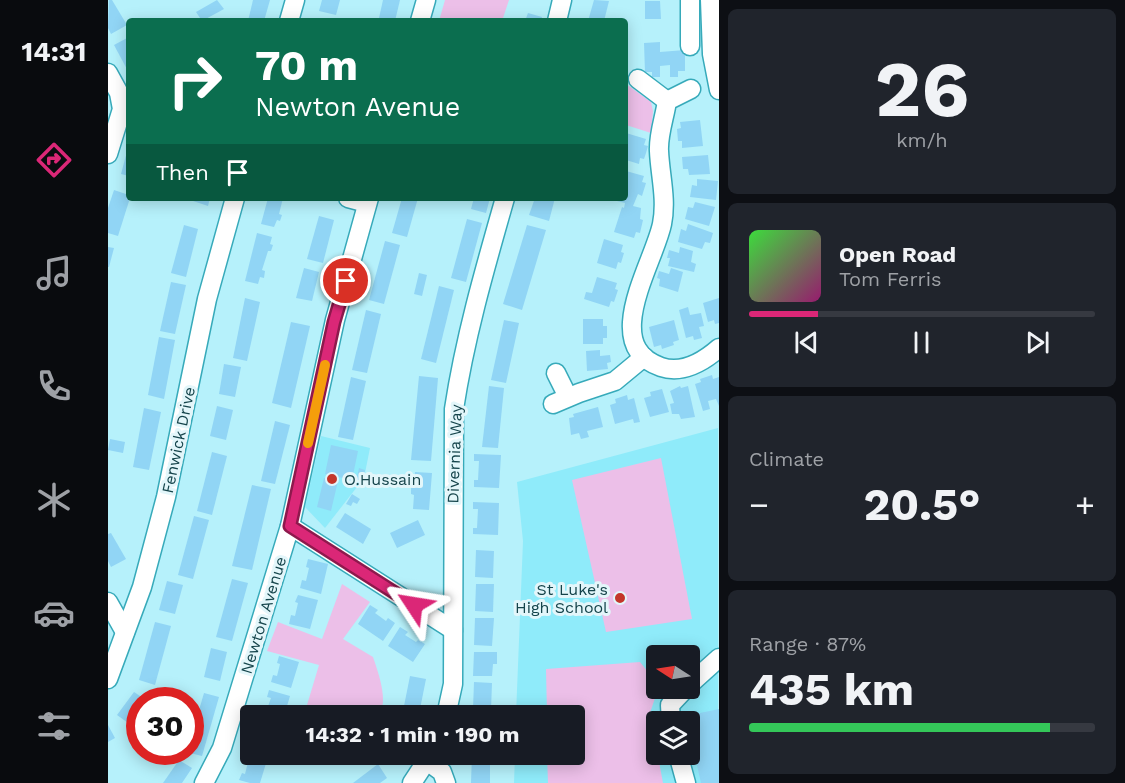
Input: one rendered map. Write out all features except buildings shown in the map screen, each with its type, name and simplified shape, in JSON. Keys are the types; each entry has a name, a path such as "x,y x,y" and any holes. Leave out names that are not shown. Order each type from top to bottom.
{"street":[{"path":"290,18 295,0"},
{"path":"421,18 426,0"},
{"path":"557,18 562,0"},
{"path":"690,0 681,24 690,46"},
{"path":"710,0 712,54 718,90"},
{"path":"108,73 119,93 122,109 108,154"},
{"path":"638,79 667,101"},
{"path":"667,101 691,89"},
{"path":"667,101 659,148 664,188 662,224 640,285 631,325 635,345 644,357 670,370 693,366 706,359 718,348"},
{"name":"Fenwick Drive","path":"108,679 142,587 166,497 207,298 234,201"},
{"name":"Newton Avenue","path":"204,783 222,748 290,526 334,322 368,201"},
{"name":"Divernia Way","path":"448,705 453,684 454,409 473,312 505,201"},
{"path":"556,373 561,400 615,381 644,357"},
{"path":"290,526 453,630"},
{"path":"108,602 125,632"},
{"path":"700,675 718,658"},
{"path":"412,783 424,765"},
{"path":"436,765 442,771 447,783"},
{"path":"681,765 686,783"}],"shaded area":[{"path":"445,0 509,0 503,18 440,18"},
{"path":"628,85 651,102 653,111 651,133 628,126"},
{"name":"St Luke's High School","path":"718,428 718,783 514,783 515,765 585,765 585,705 516,705 523,541 517,482"},
{"path":"321,436 370,448 364,478 325,528 305,507"},
{"path":"661,458 692,619 606,632 572,480"},
{"path":"342,584 370,602 343,639 373,657 382,686 383,705 307,705 319,665 267,651 278,622 322,639"},
{"path":"640,662 646,669 646,699 655,699 651,711 646,711 646,765 660,765 663,783 548,783 547,765 585,765 585,705 547,705 546,669"}],"slow traffic":[{"path":"308,443 325,365"}],"place":[{"name":"O.Hussain","path":"332,479"},
{"name":"St Luke's High School","path":"620,598"}],"route":[{"path":"346,281 334,322 290,526 414,605"}]}
